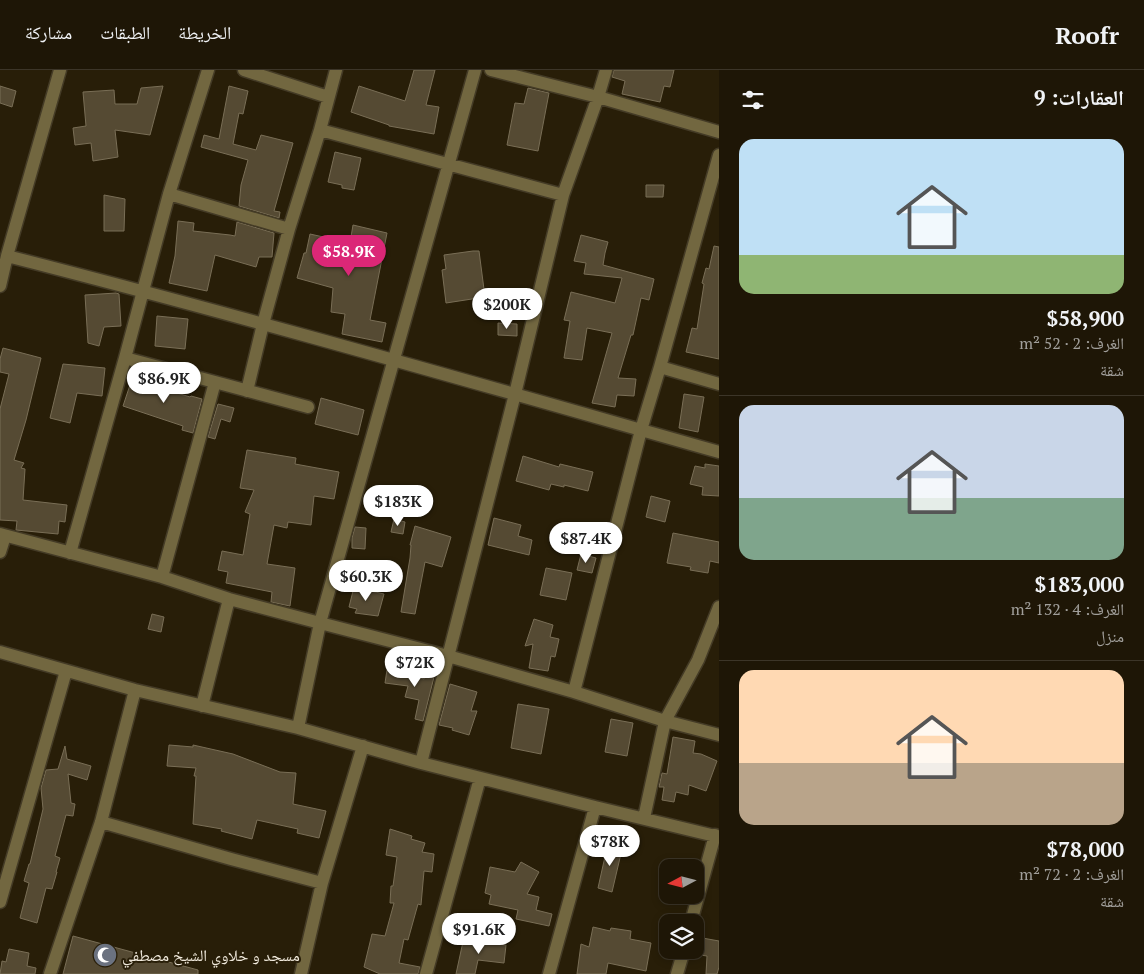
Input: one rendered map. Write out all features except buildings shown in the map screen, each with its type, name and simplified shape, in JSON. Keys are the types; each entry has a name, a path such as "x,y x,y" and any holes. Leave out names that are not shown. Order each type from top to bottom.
{"street":[{"path":"0,286 60,70"},
{"path":"70,554 125,358 168,194 208,70"},
{"path":"244,70 328,97"},
{"path":"247,391 288,229 320,130 336,70"},
{"path":"298,728 320,624 475,70"},
{"path":"491,70 598,96 719,132"},
{"path":"422,763 515,394 563,194 606,70"},
{"path":"320,130 563,194"},
{"path":"574,692 641,430 719,155"},
{"path":"168,194 288,229"},
{"path":"7,256 263,324 719,452"},
{"path":"125,358 308,407"},
{"path":"660,367 719,384"},
{"path":"162,577 215,382"},
{"path":"0,552 2,535 162,577 230,599 320,624 448,656 574,692 665,721 719,735"},
{"path":"202,706 230,599"},
{"path":"644,818 665,721 698,660 719,607"},
{"path":"0,652 135,690 298,728 480,778 717,836 693,914"},
{"path":"1,897 66,671"},
{"path":"50,974 101,822 135,690"},
{"path":"301,974 322,883 363,746"},
{"path":"426,974 480,778"},
{"path":"549,974 595,807"},
{"path":"101,822 322,883"},
{"path":"677,974 681,959"}],"place":[{"name":"مسجد و خلاوي الشيخ مصطفي","path":"105,955"}]}
